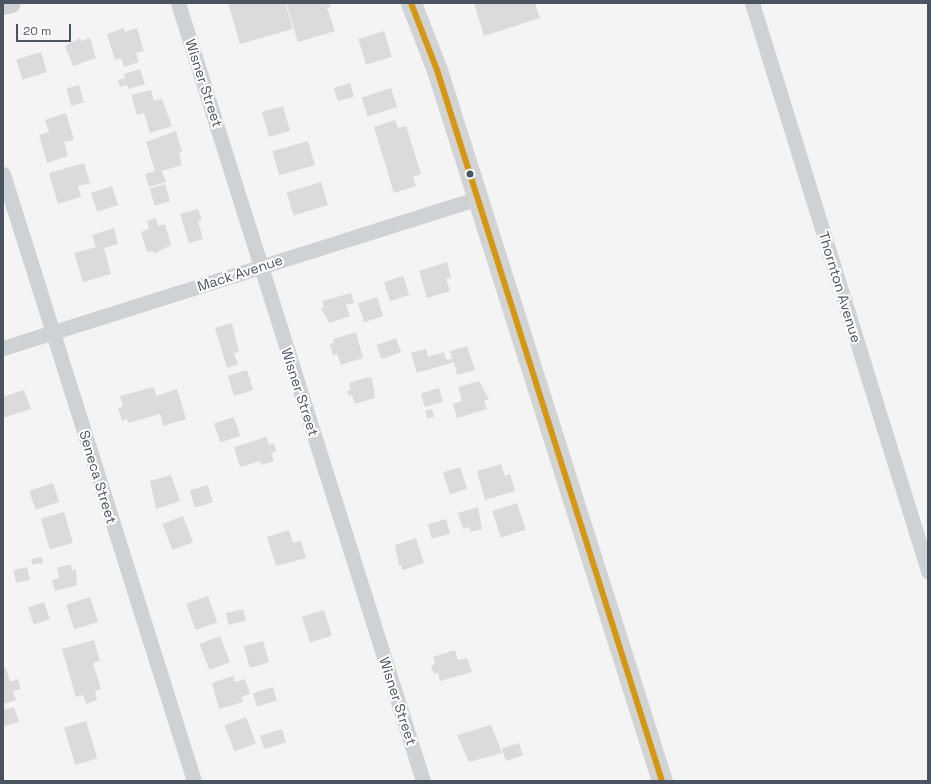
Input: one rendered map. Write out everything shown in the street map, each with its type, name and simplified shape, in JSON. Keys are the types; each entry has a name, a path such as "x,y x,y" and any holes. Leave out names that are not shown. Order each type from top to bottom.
{"main road":[{"path":"411,3 432,53 662,781"}],"street":[{"path":"3,5 11,3"},
{"name":"Wisner Street","path":"178,3 423,781"},
{"name":"Thornton Avenue","path":"752,3 928,571"},
{"name":"Seneca Street","path":"3,174 194,781"},
{"name":"Mack Avenue","path":"3,348 478,198"}],"building":[{"path":"228,3 285,3 293,29 240,44"},
{"path":"286,3 330,3 331,7 327,8 335,31 298,42"},
{"path":"474,3 535,3 540,18 484,36"},
{"path":"124,28 125,32 137,28 144,51 136,53 139,62 124,67 121,58 115,60 107,34"},
{"path":"384,31 392,57 366,65 358,39"},
{"path":"80,38 81,41 90,38 96,58 73,66 65,46"},
{"path":"41,52 47,72 22,80 16,60"},
{"path":"140,69 145,84 128,89 127,85 120,87 118,80 125,78 124,74"},
{"path":"350,83 354,96 338,101 334,88"},
{"path":"79,85 84,102 71,106 67,89"},
{"path":"391,88 397,107 368,117 362,98"},
{"path":"151,90 154,101 162,99 172,126 150,133 144,113 137,115 131,95"},
{"path":"283,106 290,131 269,137 262,112"},
{"path":"66,113 74,140 64,142 68,156 47,163 39,135 49,132 45,120"},
{"path":"395,120 398,128 406,126 421,174 413,177 416,186 394,193 374,127"},
{"path":"176,131 182,152 179,153 182,165 162,171 166,182 149,187 145,174 155,171 146,142"},
{"path":"308,141 315,165 279,175 272,151"},
{"path":"84,163 90,183 78,186 81,197 58,204 49,173"},
{"path":"321,182 328,205 294,215 287,193"},
{"path":"165,184 170,201 155,206 150,188"},
{"path":"112,186 118,205 97,212 91,193"},
{"path":"198,209 202,220 198,221 203,239 189,243 180,214"},
{"path":"156,218 158,226 165,224 171,245 154,254 153,251 147,252 141,232 149,229 147,221"},
{"path":"114,228 118,244 104,248 111,274 83,282 74,253 96,247 92,235"},
{"path":"447,262 451,278 446,279 450,291 427,298 419,271"},
{"path":"403,276 409,295 390,301 384,282"},
{"path":"351,293 354,303 346,305 350,316 329,323 321,308 324,307 322,301"},
{"path":"377,297 383,316 364,322 358,303"},
{"path":"232,323 239,352 234,353 238,364 227,368 215,328"},
{"path":"356,332 363,358 341,365 337,354 333,355 330,344 334,343 333,339"},
{"path":"396,338 401,352 381,359 376,345"},
{"path":"467,346 475,370 457,375 454,362 417,373 411,353 426,349 428,357 444,352 446,360 452,359 450,351"},
{"path":"247,370 253,390 234,396 228,376"},
{"path":"368,377 372,378 375,398 355,404 352,395 349,396 347,391 351,390 349,383"},
{"path":"479,381 489,399 484,401 487,409 457,418 453,404 462,401 458,387"},
{"path":"154,387 156,396 177,389 186,419 163,426 160,414 128,423 127,419 122,421 118,408 123,406 120,396"},
{"path":"439,388 443,401 425,407 421,394"},
{"path":"24,390 31,409 3,418 3,392 5,396"},
{"path":"432,409 434,417 427,418 425,411"},
{"path":"234,417 240,436 220,443 214,423"},
{"path":"266,437 269,444 274,443 276,452 271,453 274,461 261,465 260,461 240,467 234,447"},
{"path":"501,464 505,476 510,474 515,491 485,500 477,471"},
{"path":"460,467 467,489 450,494 443,473"},
{"path":"171,475 180,501 156,509 150,481"},
{"path":"53,483 59,502 35,510 29,491"},
{"path":"208,485 213,502 195,508 190,490"},
{"path":"517,503 526,530 501,538 492,511"},
{"path":"478,507 482,529 471,532 469,527 463,529 458,513"},
{"path":"64,512 73,543 50,549 41,519"},
{"path":"183,516 193,542 172,550 162,524"},
{"path":"446,519 450,533 432,539 428,524"},
{"path":"289,530 293,543 301,541 306,558 276,566 267,537"},
{"path":"416,538 424,563 403,570 401,565 399,566 395,545"},
{"path":"42,557 43,563 32,565 31,559"},
{"path":"71,564 72,570 76,569 77,585 55,591 52,580 59,578 57,568"},
{"path":"27,567 30,580 16,583 13,570"},
{"path":"208,596 217,622 195,630 186,603"},
{"path":"90,597 98,622 74,629 66,605"},
{"path":"44,602 50,619 34,625 28,608"},
{"path":"243,609 246,621 228,625 226,613"},
{"path":"324,610 332,636 310,643 302,617"},
{"path":"220,636 230,662 209,670 199,644"},
{"path":"94,640 100,661 93,663 101,689 95,691 97,700 86,704 83,695 76,697 62,649"},
{"path":"263,641 269,662 250,668 244,647"},
{"path":"455,650 458,660 467,658 472,672 440,681 438,673 434,674 431,666 435,664 433,657"},
{"path":"6,668 10,682 18,679 21,689 13,691 16,700 3,704 3,669"},
{"path":"233,676 235,682 245,679 250,694 241,697 243,702 219,709 212,683"},
{"path":"273,687 277,700 257,707 253,693"},
{"path":"3,704 5,710 14,707 19,722 3,727"},
{"path":"246,717 256,743 235,751 225,725"},
{"path":"86,721 97,758 75,765 64,728"},
{"path":"491,725 502,753 469,762 457,735"},
{"path":"282,729 286,742 264,749 260,736"},
{"path":"519,743 523,755 506,761 502,749"}],"transit line":[{"path":"411,3 437,70 662,781"}]}
